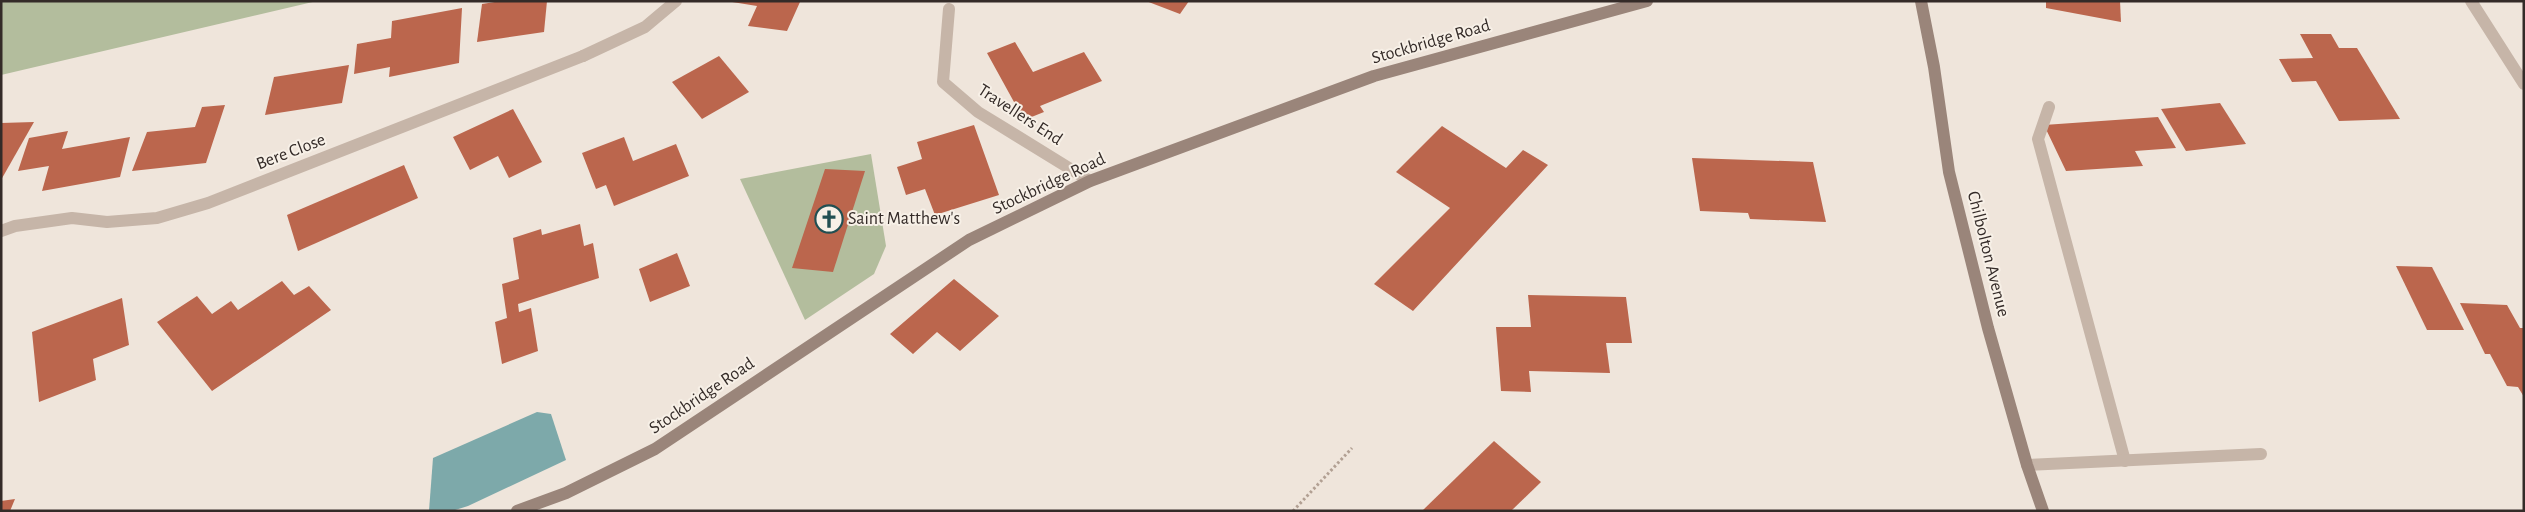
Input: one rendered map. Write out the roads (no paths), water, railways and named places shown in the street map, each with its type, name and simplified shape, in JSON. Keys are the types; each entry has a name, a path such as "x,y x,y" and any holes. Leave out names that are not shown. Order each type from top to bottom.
{"main road":[{"name":"Stockbridge Road","path":"517,511 566,492 655,449 970,240 1090,182 1374,76 1610,5 1647,1"},
{"name":"Chilbolton Avenue","path":"1920,1 1934,67 1949,172 1988,328 2027,465 2043,511"}],"street":[{"name":"Bere Close","path":"1,231 15,226 72,218 107,222 157,218 208,203 633,35 668,10 676,1"},
{"path":"2471,1 2524,84"},
{"name":"Travellers End","path":"949,9 943,82 978,112 1090,182"},
{"path":"2049,107 2038,139 2125,460"},
{"path":"2027,465 2261,454"}],"water":[{"path":"537,412 551,414 566,460 468,506 452,511 429,511 433,458"}],"place":[{"name":"Saint Matthew's","path":"829,219"}]}
